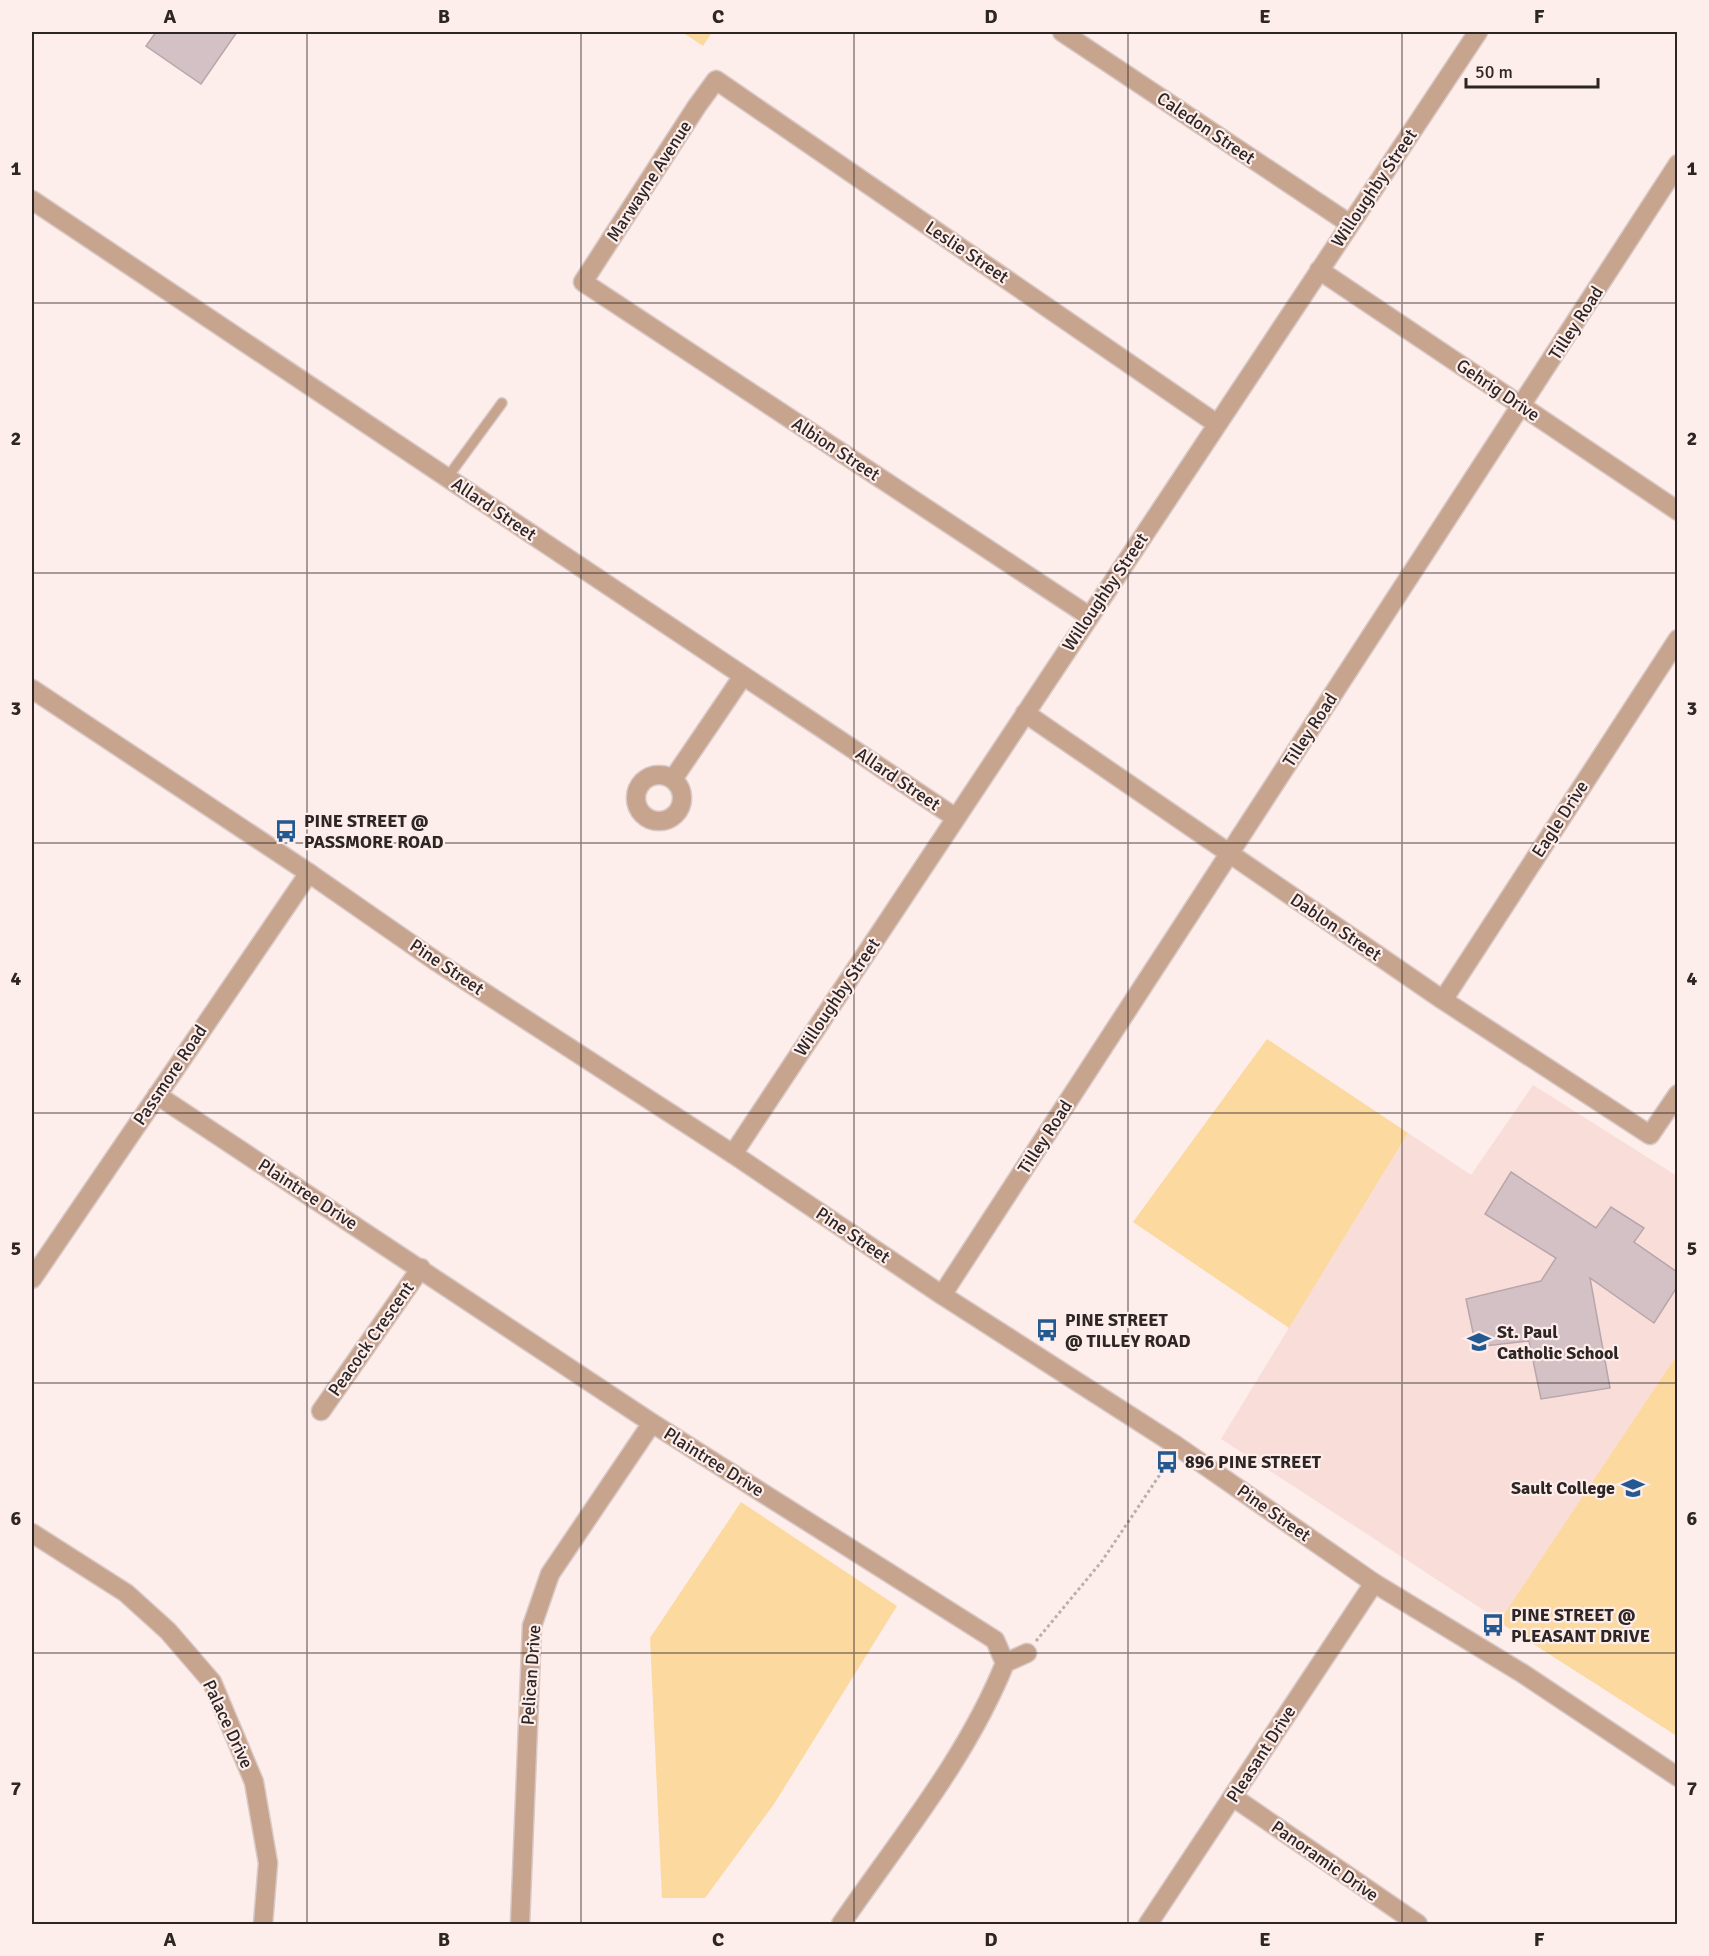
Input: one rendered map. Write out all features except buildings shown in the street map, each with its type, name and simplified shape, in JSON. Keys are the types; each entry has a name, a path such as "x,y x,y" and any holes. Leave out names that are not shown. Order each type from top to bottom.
{"street":[{"name":"Caledon Street","path":"1062,32 1350,224"},
{"name":"Willoughby Street","path":"733,1154 1478,32"},
{"name":"Marwayne Avenue","path":"583,282 716,80"},
{"name":"Leslie Street","path":"716,80 1217,424"},
{"name":"Tilley Road","path":"942,1295 1522,406 1677,164"},
{"name":"Allard Street","path":"32,200 956,818"},
{"name":"Gehrig Drive","path":"1319,270 1677,511"},
{"name":"Albion Street","path":"583,282 1089,616"},
{"name":"Eagle Drive","path":"1443,1000 1677,639"},
{"path":"673,779 743,676"},
{"name":"Pine Street","path":"32,688 309,873 437,962 733,1154 942,1295 1179,1447 1374,1583 1522,1673 1677,1777"},
{"name":"Dablon Street","path":"1025,713 1443,1000 1650,1135 1677,1094"},
{"name":"Passmore Road","path":"32,1279 309,873"},
{"name":"Plaintree Drive","path":"157,1095 652,1423 995,1640 1005,1663"},
{"name":"Peacock Crescent","path":"321,1411 421,1268"},
{"name":"Pelican Drive","path":"520,1924 531,1626 550,1574 652,1423"},
{"name":"Palace Drive","path":"32,1533 126,1593 168,1630 212,1682 254,1782 268,1863 263,1924"},
{"name":"Pleasant Drive","path":"1148,1924 1374,1583"},
{"path":"841,1924 944,1774 992,1695 1005,1663 1027,1653"},
{"name":"Panoramic Drive","path":"1233,1797 1418,1924"}],"lane":[{"path":"447,478 502,403"}],"path":[{"path":"1027,1653 1102,1561 1179,1447"}],"shaded area":[{"path":"682,32 712,32 703,46"},
{"path":"1267,1039 1408,1133 1289,1328 1133,1222"},
{"name":"St. Paul Catholic School","path":"1533,1085 1677,1176 1677,1736 1221,1439 1408,1133 1471,1175"},
{"name":"Sault College","path":"1677,1355 1678,1603 1675,1606 1678,1608 1677,1736 1499,1622"},
{"path":"741,1502 897,1606 774,1804 705,1898 662,1898 650,1638"}],"place":[{"name":"PINE STREET @ PASSMORE ROAD","path":"286,831"},
{"name":"PINE STREET @ TILLEY ROAD","path":"1047,1330"},
{"name":"St. Paul Catholic School","path":"1479,1342"},
{"name":"896 PINE STREET","path":"1167,1462"},
{"name":"Sault College","path":"1633,1488"},
{"name":"PINE STREET @ PLEASANT DRIVE","path":"1493,1625"}]}
